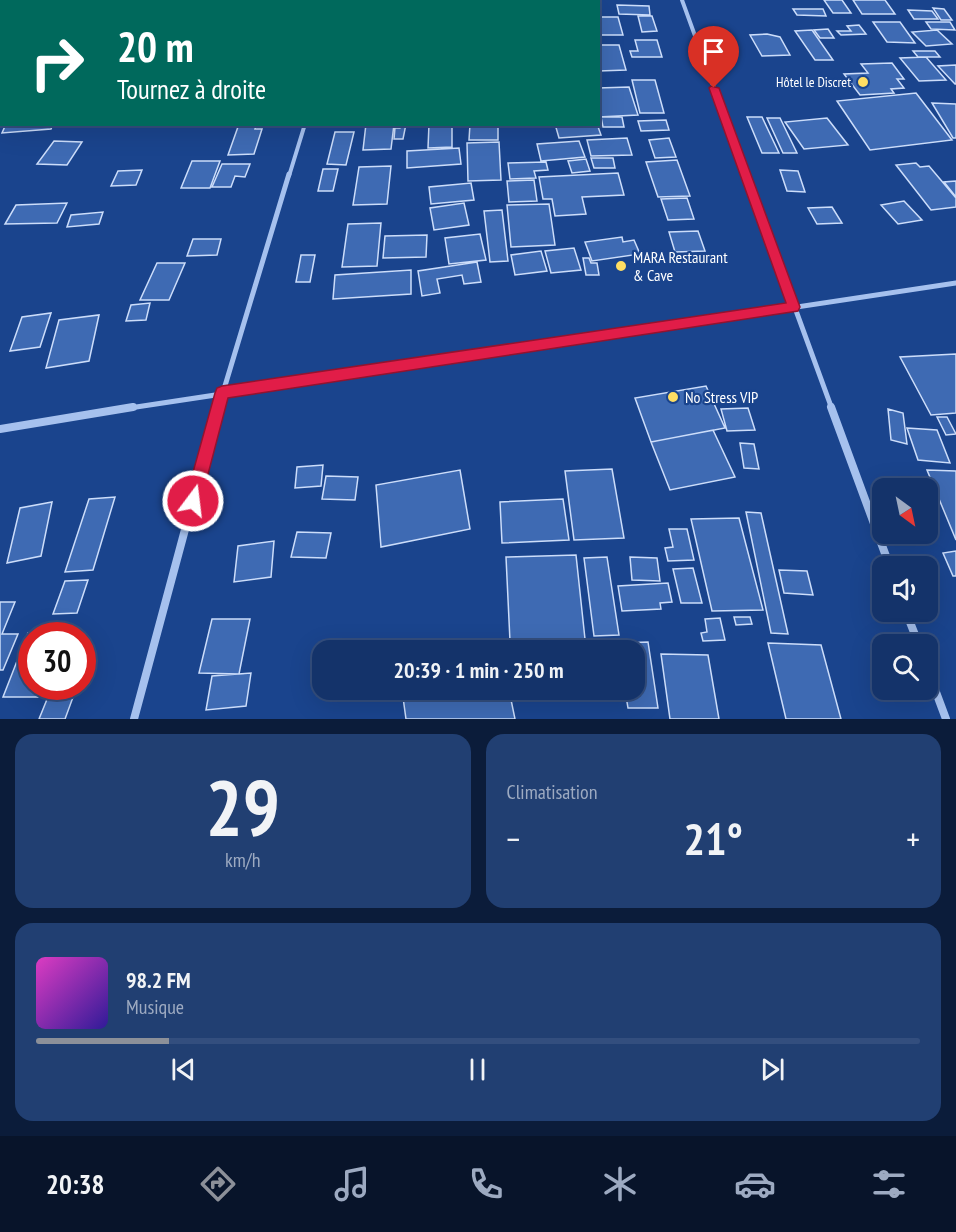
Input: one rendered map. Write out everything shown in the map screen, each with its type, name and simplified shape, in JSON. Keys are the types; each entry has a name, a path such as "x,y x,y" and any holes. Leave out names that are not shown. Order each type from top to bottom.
{"street":[{"path":"682,0 886,556"},
{"path":"134,719 222,393 304,126"},
{"path":"0,429 222,393 956,284"},
{"path":"938,698 946,719"}],"building":[{"path":"824,0 842,0 851,13 833,13"},
{"path":"853,0 885,0 895,14 862,14"},
{"path":"617,5 649,6 650,15 619,14"},
{"path":"933,8 944,9 952,20 941,20"},
{"path":"793,9 823,9 826,16 797,15"},
{"path":"908,10 932,11 938,19 914,19"},
{"path":"638,16 652,16 657,31 642,32"},
{"path":"600,17 618,17 623,35 601,35"},
{"path":"873,22 900,22 915,43 887,42"},
{"path":"926,22 950,22 955,30 931,29"},
{"path":"859,25 866,34 841,35 837,31 851,31 847,26"},
{"path":"828,29 834,38 820,38 814,30"},
{"path":"812,30 833,60 815,60 795,31"},
{"path":"937,30 952,44 926,46 912,32"},
{"path":"767,34 780,37 790,55 762,56 750,35"},
{"path":"635,40 657,40 662,57 632,57 630,51 638,51"},
{"path":"600,45 619,45 626,70 600,71"},
{"path":"913,51 935,51 940,57 918,57"},
{"path":"926,57 946,80 919,81 900,58"},
{"path":"892,63 904,79 897,79 904,88 891,89 894,93 860,95 844,74 868,73 861,64"},
{"path":"956,65 956,84 955,84 938,66"},
{"path":"632,80 655,80 664,113 640,113"},
{"path":"629,87 638,115 600,117 600,88"},
{"path":"916,93 952,140 870,150 837,101"},
{"path":"932,103 956,104 956,138 953,138"},
{"path":"601,117 622,117 624,127 603,127"},
{"path":"747,117 762,117 779,153 762,153"},
{"path":"767,118 780,118 797,153 783,153"},
{"path":"827,118 848,145 804,149 785,122"},
{"path":"666,120 669,130 641,131 638,121"},
{"path":"5,126 52,126 51,129 2,133"},
{"path":"238,126 256,126 255,129 262,129 254,154 228,155"},
{"path":"366,126 394,126 391,149 363,150"},
{"path":"406,126 403,139 394,139 395,128"},
{"path":"429,126 452,126 452,147 428,148"},
{"path":"470,126 498,126 498,140 469,140"},
{"path":"556,126 598,126 601,135 559,138"},
{"path":"335,132 354,132 346,165 327,164"},
{"path":"627,138 632,155 591,156 587,140"},
{"path":"669,138 676,157 655,158 649,140"},
{"path":"54,141 82,142 67,165 37,164"},
{"path":"579,141 585,157 541,161 537,144"},
{"path":"499,142 501,180 468,181 467,143"},
{"path":"459,148 461,164 407,168 407,151"},
{"path":"591,158 613,158 615,168 594,168"},
{"path":"586,159 590,171 572,173 568,161"},
{"path":"677,160 690,196 658,197 646,162"},
{"path":"192,161 220,161 210,188 181,188"},
{"path":"546,162 548,170 534,171 536,178 510,179 508,163"},
{"path":"916,163 920,167 929,166 956,198 956,207 931,210 896,165"},
{"path":"222,164 250,164 245,177 235,176 231,187 212,187"},
{"path":"391,166 387,204 353,205 359,167"},
{"path":"323,169 338,169 333,191 318,191"},
{"path":"142,170 136,185 111,186 118,171"},
{"path":"780,170 798,171 805,192 787,191"},
{"path":"618,173 624,195 582,197 586,214 555,216 552,199 543,199 539,177"},
{"path":"534,180 537,201 509,202 507,181"},
{"path":"956,181 956,197 944,182"},
{"path":"471,183 474,200 431,204 429,187"},
{"path":"687,198 694,219 668,220 661,199"},
{"path":"904,201 922,220 898,224 881,205"},
{"path":"67,203 57,223 5,224 16,205"},
{"path":"464,203 469,225 434,230 430,208"},
{"path":"549,204 555,245 511,247 507,205"},
{"path":"832,207 842,223 817,224 808,208"},
{"path":"502,210 508,261 490,262 484,211"},
{"path":"103,212 99,224 67,227 71,215"},
{"path":"381,223 377,266 342,267 348,224"},
{"path":"698,231 705,251 675,252 669,232"},
{"path":"480,234 486,260 449,264 445,238"},
{"path":"427,235 426,257 383,258 385,236"},
{"path":"622,237 623,242 634,240 640,254 592,261 585,242"},
{"path":"193,239 221,239 217,255 187,256"},
{"path":"574,248 581,270 551,273 545,251"},
{"path":"541,251 547,271 515,275 511,255"},
{"path":"301,255 315,255 310,282 296,282"},
{"path":"583,258 589,258 591,263 597,263 599,275 586,275"},
{"path":"477,262 481,282 464,284 462,275 437,279 440,293 422,296 418,271"},
{"path":"157,263 185,263 169,300 140,300"},
{"path":"411,270 411,294 333,299 335,275"},
{"path":"150,303 146,320 126,321 131,305"},
{"path":"51,313 40,347 10,351 22,317"},
{"path":"99,315 89,361 46,368 59,320"},
{"path":"956,354 956,413 931,415 900,357"},
{"path":"706,386 725,428 651,442 635,398"},
{"path":"748,408 755,430 727,431 721,409"},
{"path":"888,409 903,413 907,444 891,440"},
{"path":"937,417 947,417 956,434 946,435"},
{"path":"907,428 937,430 950,463 918,460"},
{"path":"713,430 735,477 670,490 651,442"},
{"path":"740,443 754,444 759,469 744,468"},
{"path":"323,465 321,486 295,488 297,467"},
{"path":"612,469 624,538 574,540 565,471"},
{"path":"460,470 470,529 381,547 376,485"},
{"path":"927,470 956,471 956,540 938,497 938,478 930,478"},
{"path":"326,476 358,477 355,500 322,499"},
{"path":"115,497 93,570 65,572 89,499"},
{"path":"563,499 569,540 502,543 500,502"},
{"path":"52,502 41,556 7,563 20,508"},
{"path":"746,512 761,513 788,634 771,633"},
{"path":"739,518 763,610 712,611 691,519"},
{"path":"669,529 687,529 694,560 668,561 665,548 673,547"},
{"path":"297,532 331,533 326,558 291,557"},
{"path":"274,541 271,577 234,582 238,546"},
{"path":"956,551 956,576 953,576 943,553"},
{"path":"576,555 585,639 510,640 506,557"},
{"path":"607,557 619,635 594,636 584,558"},
{"path":"630,557 657,558 660,581 632,580"},
{"path":"693,568 702,603 681,603 673,569"},
{"path":"779,570 807,571 813,595 784,593"},
{"path":"88,580 77,613 53,614 65,581"},
{"path":"668,583 672,602 660,603 661,609 622,611 618,586"},
{"path":"0,602 15,602 2,634 18,634 3,670 0,670"},
{"path":"734,617 750,617 752,624 736,625"},
{"path":"720,618 725,640 703,641 701,633 707,632 705,619"},
{"path":"212,619 250,619 239,674 199,673"},
{"path":"645,642 648,642 658,708 628,708 627,700 645,700"},
{"path":"768,643 821,645 841,719 786,719"},
{"path":"661,654 708,655 719,719 670,719"},
{"path":"18,659 18,697 3,697"},
{"path":"251,673 246,706 206,710 212,676"},
{"path":"47,700 72,700 65,719 39,719"},
{"path":"403,700 511,700 515,719 406,719"}],"place":[{"name":"Hôtel le Discret","path":"863,82"},
{"name":"MARA Restaurant & Cave","path":"621,266"},
{"name":"No Stress VIP","path":"673,397"}],"route":[{"path":"193,501 222,393 793,307 714,88"}]}
